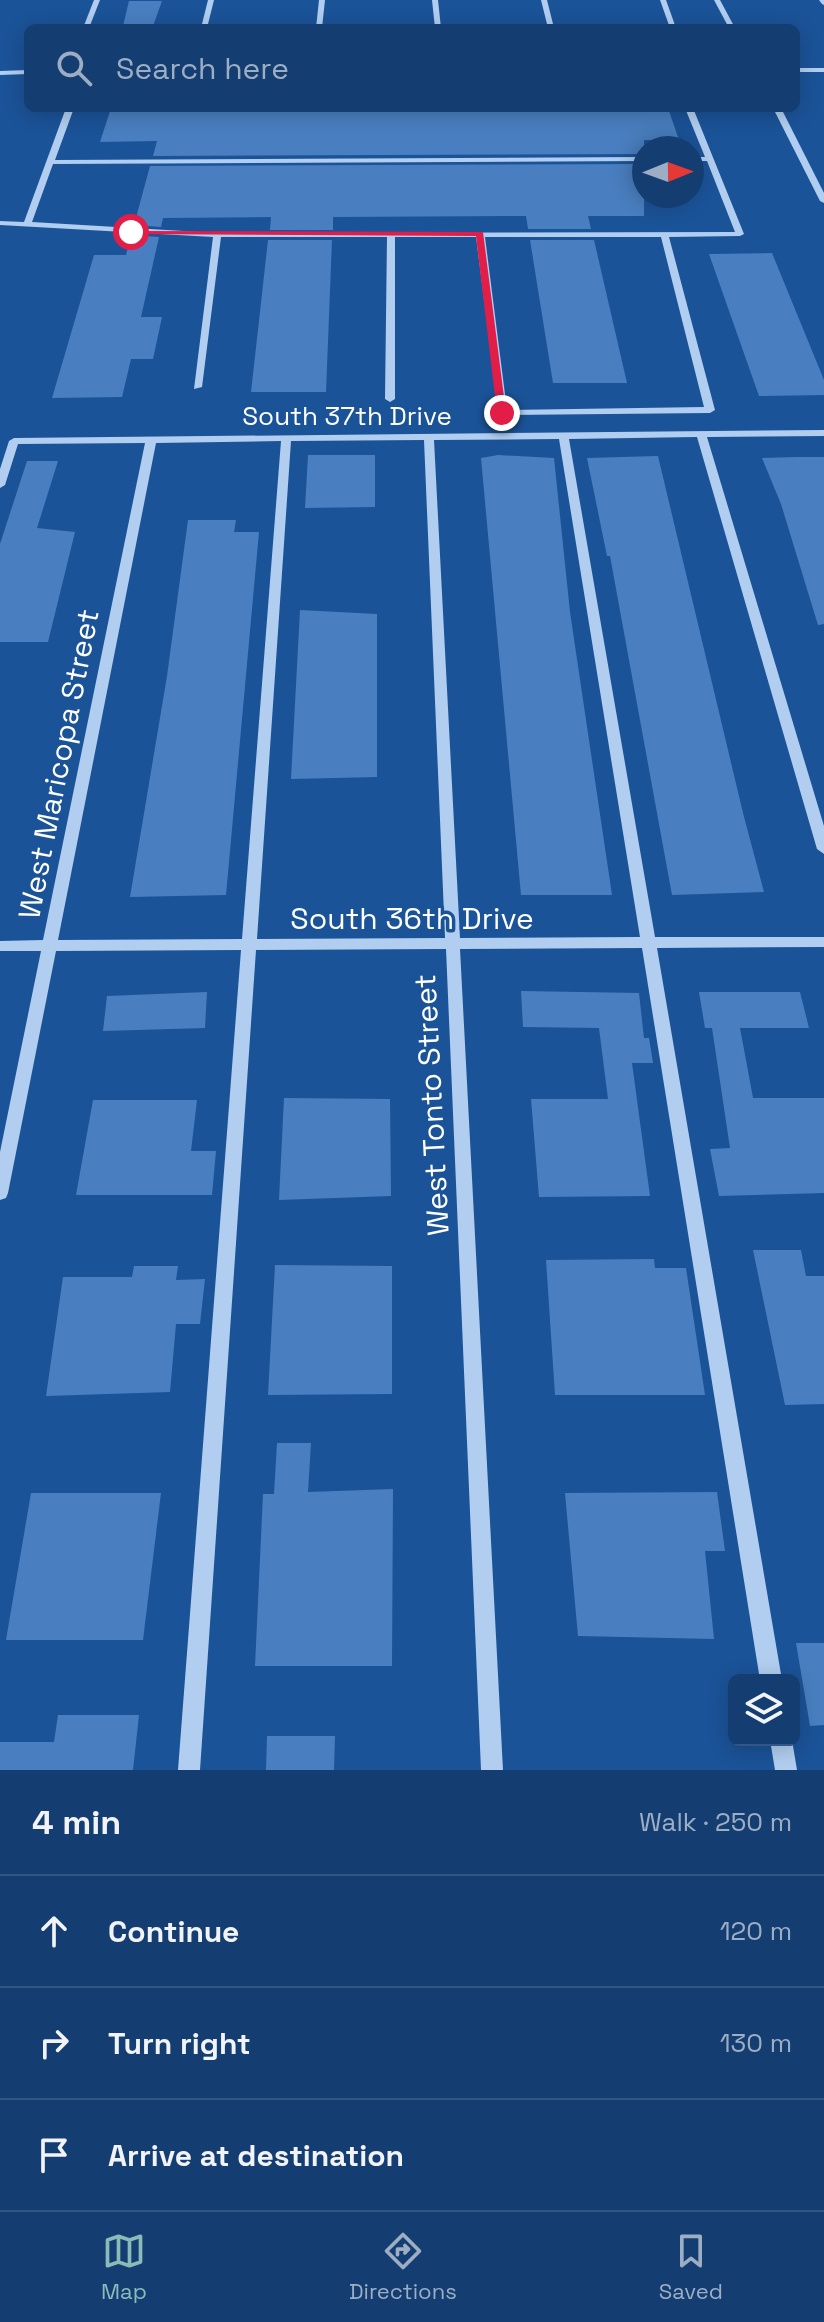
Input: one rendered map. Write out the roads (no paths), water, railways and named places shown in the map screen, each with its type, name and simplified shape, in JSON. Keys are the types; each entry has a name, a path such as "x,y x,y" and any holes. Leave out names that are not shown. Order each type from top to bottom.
{"street":[{"path":"88,24 97,0"},
{"path":"205,24 211,0"},
{"path":"319,24 322,0"},
{"path":"435,0 438,24"},
{"path":"544,0 550,24"},
{"path":"663,0 672,24"},
{"path":"717,0 730,24"},
{"path":"800,70 824,70"},
{"path":"0,73 24,72"},
{"path":"27,226 68,112"},
{"path":"0,223 217,235 740,234 690,112"},
{"path":"779,112 824,201"},
{"path":"49,162 632,159"},
{"path":"390,399 391,233"},
{"path":"480,233 502,413 710,410 664,234"},
{"path":"197,387 217,235"},
{"name":"South 37th Drive","path":"0,485 14,441 824,433"},
{"path":"701,434 824,849"},
{"path":"564,436 770,1674"},
{"path":"189,1770 252,945 286,438"},
{"name":"West Tonto Street","path":"429,438 492,1770"},
{"name":"West Maricopa Street","path":"0,1193 151,440"},
{"name":"South 36th Drive","path":"0,946 824,942"},
{"path":"782,1746 786,1770"}]}
